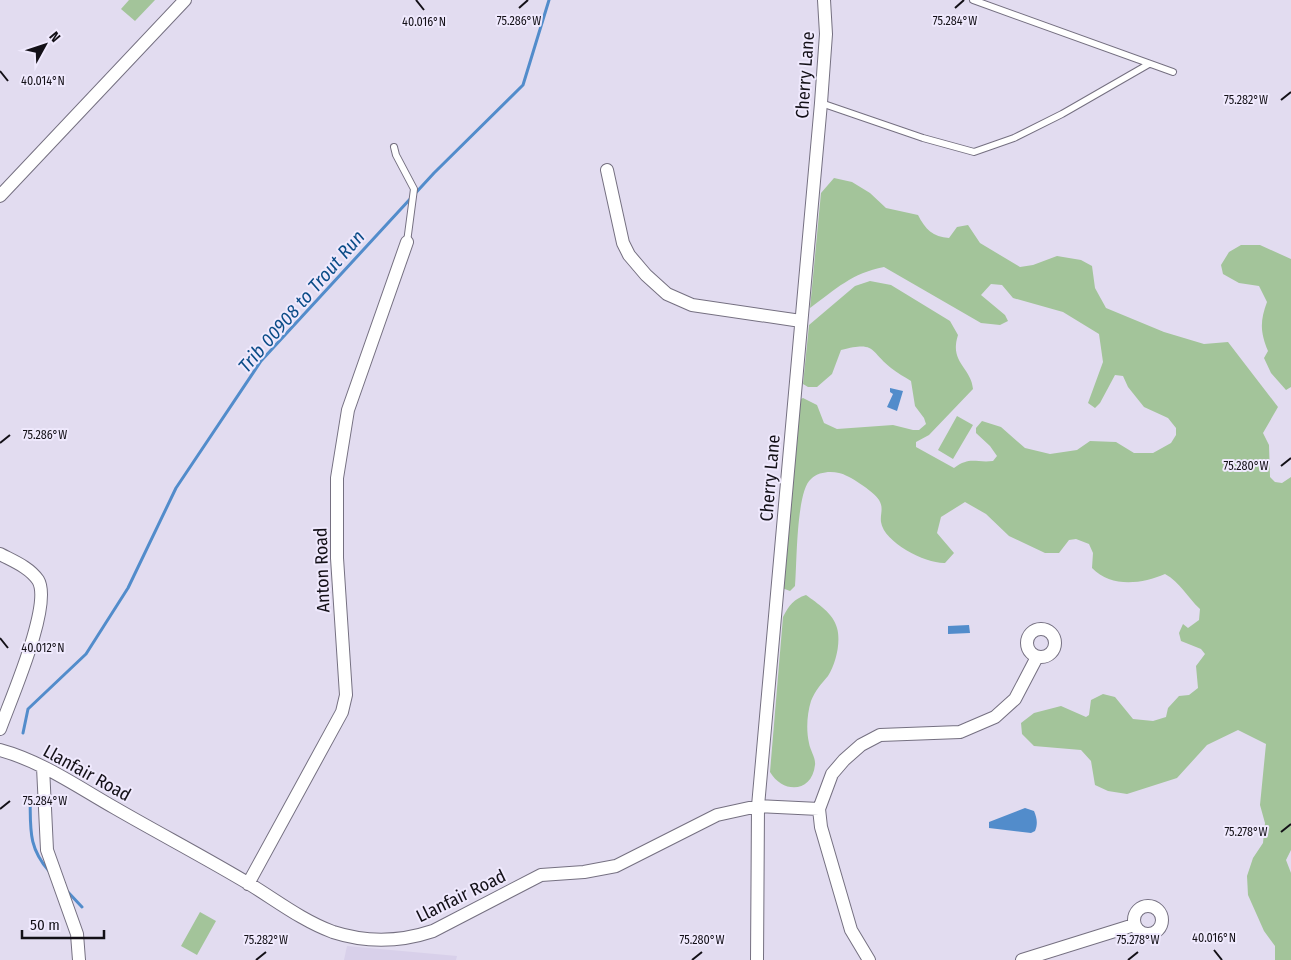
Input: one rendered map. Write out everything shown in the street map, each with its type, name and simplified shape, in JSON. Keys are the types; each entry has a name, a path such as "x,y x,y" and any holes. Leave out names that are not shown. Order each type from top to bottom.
{"street":[{"path":"0,196 185,0"},
{"name":"Cherry Lane","path":"757,960 758,806 821,103 826,34 824,0"},
{"path":"607,170 623,243 646,275 667,294 692,306 801,321"},
{"name":"Anton Road","path":"248,884 342,712 346,695 337,558 337,478 348,410 407,242"},
{"path":"0,554 26,568 38,580 42,597 38,621 0,729"},
{"path":"869,960 851,930 824,838 819,809 832,774 861,745 880,735 960,732 995,717 1015,699 1037,657"},
{"name":"Llanfair Road","path":"0,750 43,767 248,884 313,924 334,932 362,939 386,941 416,937 433,931 541,875 584,872 616,866 717,815 758,806 819,809"},
{"path":"43,767 47,850 77,934 79,960"},
{"path":"1022,960 1134,925"}],"lane":[{"path":"973,0 1173,72"},
{"path":"821,103 923,138 974,152 1014,138 1149,64"},
{"path":"394,147 396,155 414,189 407,242"}],"shaded area":[{"path":"347,946 457,956 456,960 344,960"}],"green space":[{"path":"129,0 155,0 135,21 121,9"},
{"path":"834,178 852,182 870,193 886,208 918,215 927,228 938,236 949,238 957,227 968,225 980,243 1020,267 1033,265 1057,256 1081,260 1092,266 1095,288 1106,308 1164,332 1204,344 1228,342 1278,407 1263,433 1269,445 1270,477 1275,482 1282,483 1291,477 1291,850 1286,860 1291,873 1291,960 1275,960 1275,946 1264,931 1248,895 1247,876 1253,858 1263,843 1265,823 1260,805 1266,744 1238,730 1207,745 1177,778 1127,794 1108,791 1095,785 1091,761 1081,750 1034,746 1022,734 1021,723 1034,713 1061,706 1086,717 1089,715 1091,700 1103,694 1115,697 1133,719 1153,721 1166,717 1168,708 1179,696 1189,695 1198,688 1196,666 1205,654 1201,649 1181,641 1179,633 1183,624 1188,628 1199,620 1200,609 1170,577 1165,574 1137,582 1108,579 1092,568 1093,553 1089,544 1076,539 1069,540 1059,553 1045,553 1009,536 986,514 965,502 941,517 937,533 954,553 945,563 928,560 907,551 884,530 881,522 882,508 879,500 872,492 849,477 839,473 828,472 814,477 806,486 800,513 795,586 790,591 782,588 799,400 803,398 817,405 824,423 837,429 893,425 919,430 926,424 915,406 911,381 893,370 875,352 866,347 860,346 841,350 832,374 817,387 808,387 803,384 809,325 855,286 870,281 891,285 950,321 958,335 956,352 958,359 969,375 973,389 929,435 916,442 916,447 954,468 969,461 993,461 997,456 990,446 976,433 976,428 982,421 1001,427 1025,448 1050,454 1077,450 1090,441 1116,442 1134,453 1153,453 1171,443 1176,435 1176,428 1168,418 1144,407 1128,387 1123,376 1115,375 1100,403 1095,408 1088,403 1103,362 1099,334 1063,312 1013,298 1002,285 991,284 981,295 1005,315 1008,321 1000,325 981,323 884,267 853,278 836,288 810,308 821,193"},
{"path":"1241,245 1260,245 1291,259 1291,387 1286,390 1271,373 1264,358 1268,351 1263,338 1262,321 1267,302 1259,286 1239,283 1223,274 1221,265 1229,252"},
{"path":"957,416 973,425 953,459 938,450"},
{"path":"806,595 825,609 832,618 837,628 838,646 831,671 814,694 809,711 807,727 815,762 813,774 809,781 803,785 789,787 782,784 770,772 783,617 792,603"},
{"path":"200,912 216,921 197,955 181,946"}],"water":[{"path":"890,388 903,391 897,411 887,407 893,394 890,392"},
{"path":"969,625 970,633 948,634 948,626"},
{"path":"1025,808 1034,811 1037,821 1035,831 1031,833 989,828 989,822"}],"waterway":[{"name":"Trib 00908 to Trout Run","path":"23,733 28,709 86,654 128,588 176,488 261,361 434,173 523,85 549,0"},
{"path":"30,796 31,827 34,844 37,853 49,871"},
{"path":"67,891 82,907"}]}
